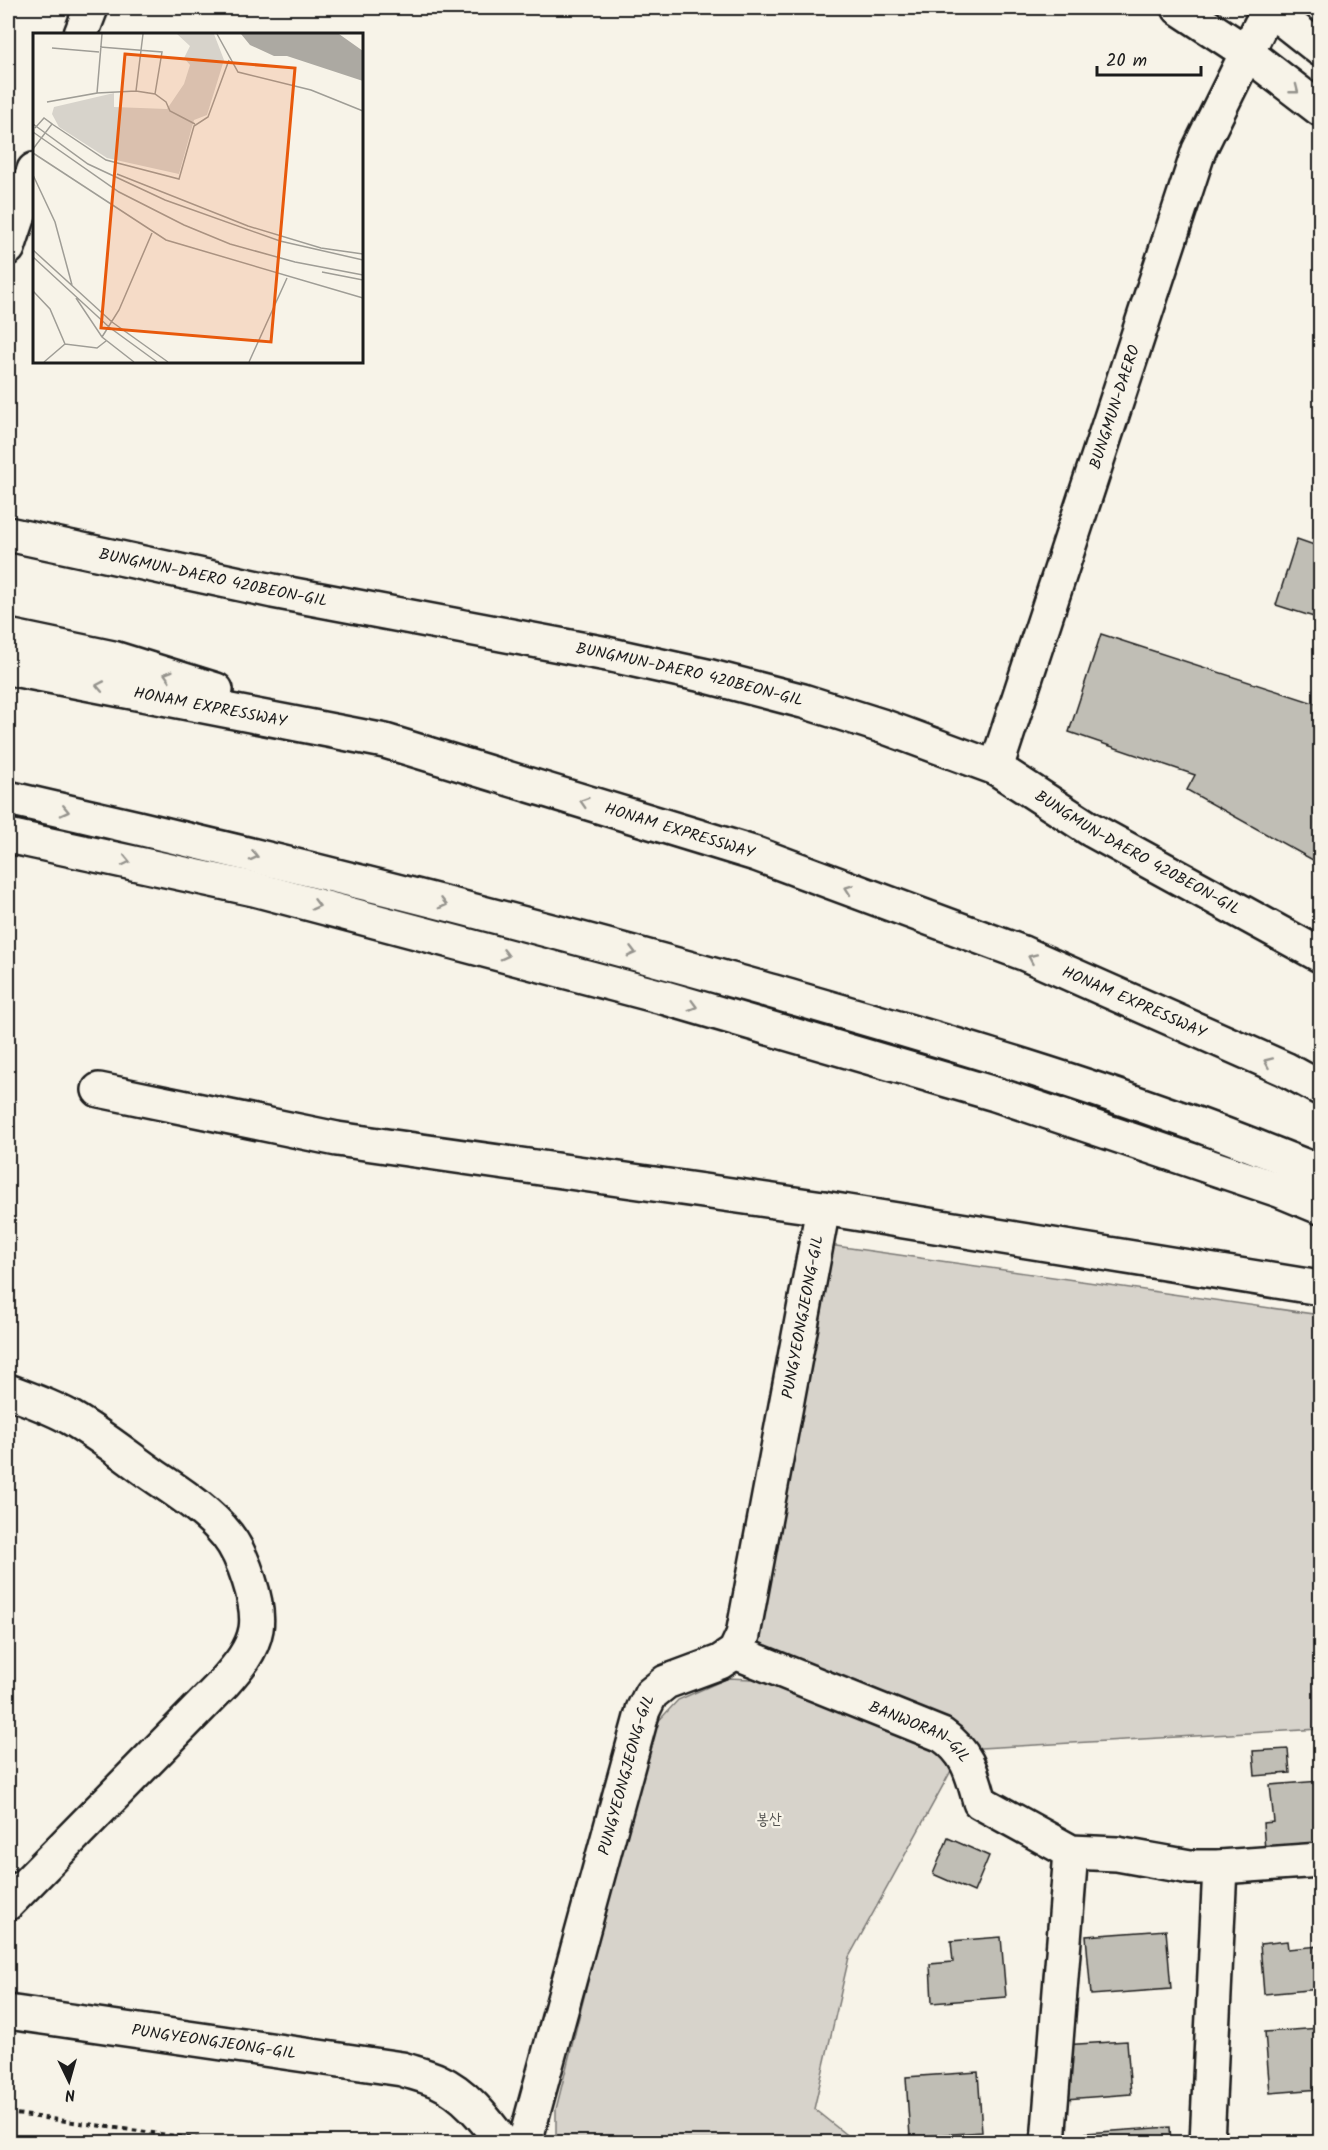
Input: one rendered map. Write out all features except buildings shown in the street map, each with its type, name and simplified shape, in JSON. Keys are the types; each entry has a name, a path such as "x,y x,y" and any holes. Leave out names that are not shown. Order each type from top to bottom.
{"main road":[{"path":"81,33 90,8"},
{"path":"1179,8 1245,52 1320,110"},
{"name":"BUNGMUN-DAERO","path":"996,768 1199,150 1268,8 1320,49"},
{"path":"8,248 33,173"},
{"name":"BUNGMUN-DAERO 420BEON-GIL","path":"8,534 273,591 608,654 803,701 875,724 996,768 1090,829 1320,955"},
{"path":"8,636 113,658 385,741"},
{"name":"HONAM EXPRESSWAY","path":"8,668 385,741 756,854 1023,953 1285,1070 1320,1088"},
{"path":"8,798 191,840 569,936 922,1035 1173,1115 1320,1172"},
{"path":"8,836 254,889 666,998 995,1094 1267,1186 1320,1207"},
{"path":"99,1090 337,1139 823,1208 1320,1288"},
{"name":"PUNGYEONGJEONG-GIL","path":"525,2142 643,1710 651,1694 666,1682 720,1662 735,1652 743,1635 823,1208"},
{"path":"8,1391 70,1417 201,1508 228,1536 245,1570 254,1595 256,1628 252,1644 242,1662 221,1686 8,1904"},
{"name":"BANWORAN-GIL","path":"735,1652 942,1735 956,1744 964,1756 970,1767 980,1802 1071,1852 1117,1854 1190,1867 1320,1860"},
{"path":"1048,2142 1071,1852"},
{"path":"1207,2142 1220,1867"},
{"name":"PUNGYEONGJEONG-GIL","path":"8,2012 402,2068 439,2081 464,2099 486,2121 502,2142"}],"path":[{"path":"8,2113 218,2142"}],"green space":[{"name":"봉산","path":"829,1245 1320,1315 1320,1729 963,1749 849,1957 814,2109 855,2142 556,2142 556,2109 651,1729 678,1700 728,1678 751,1679"}]}
